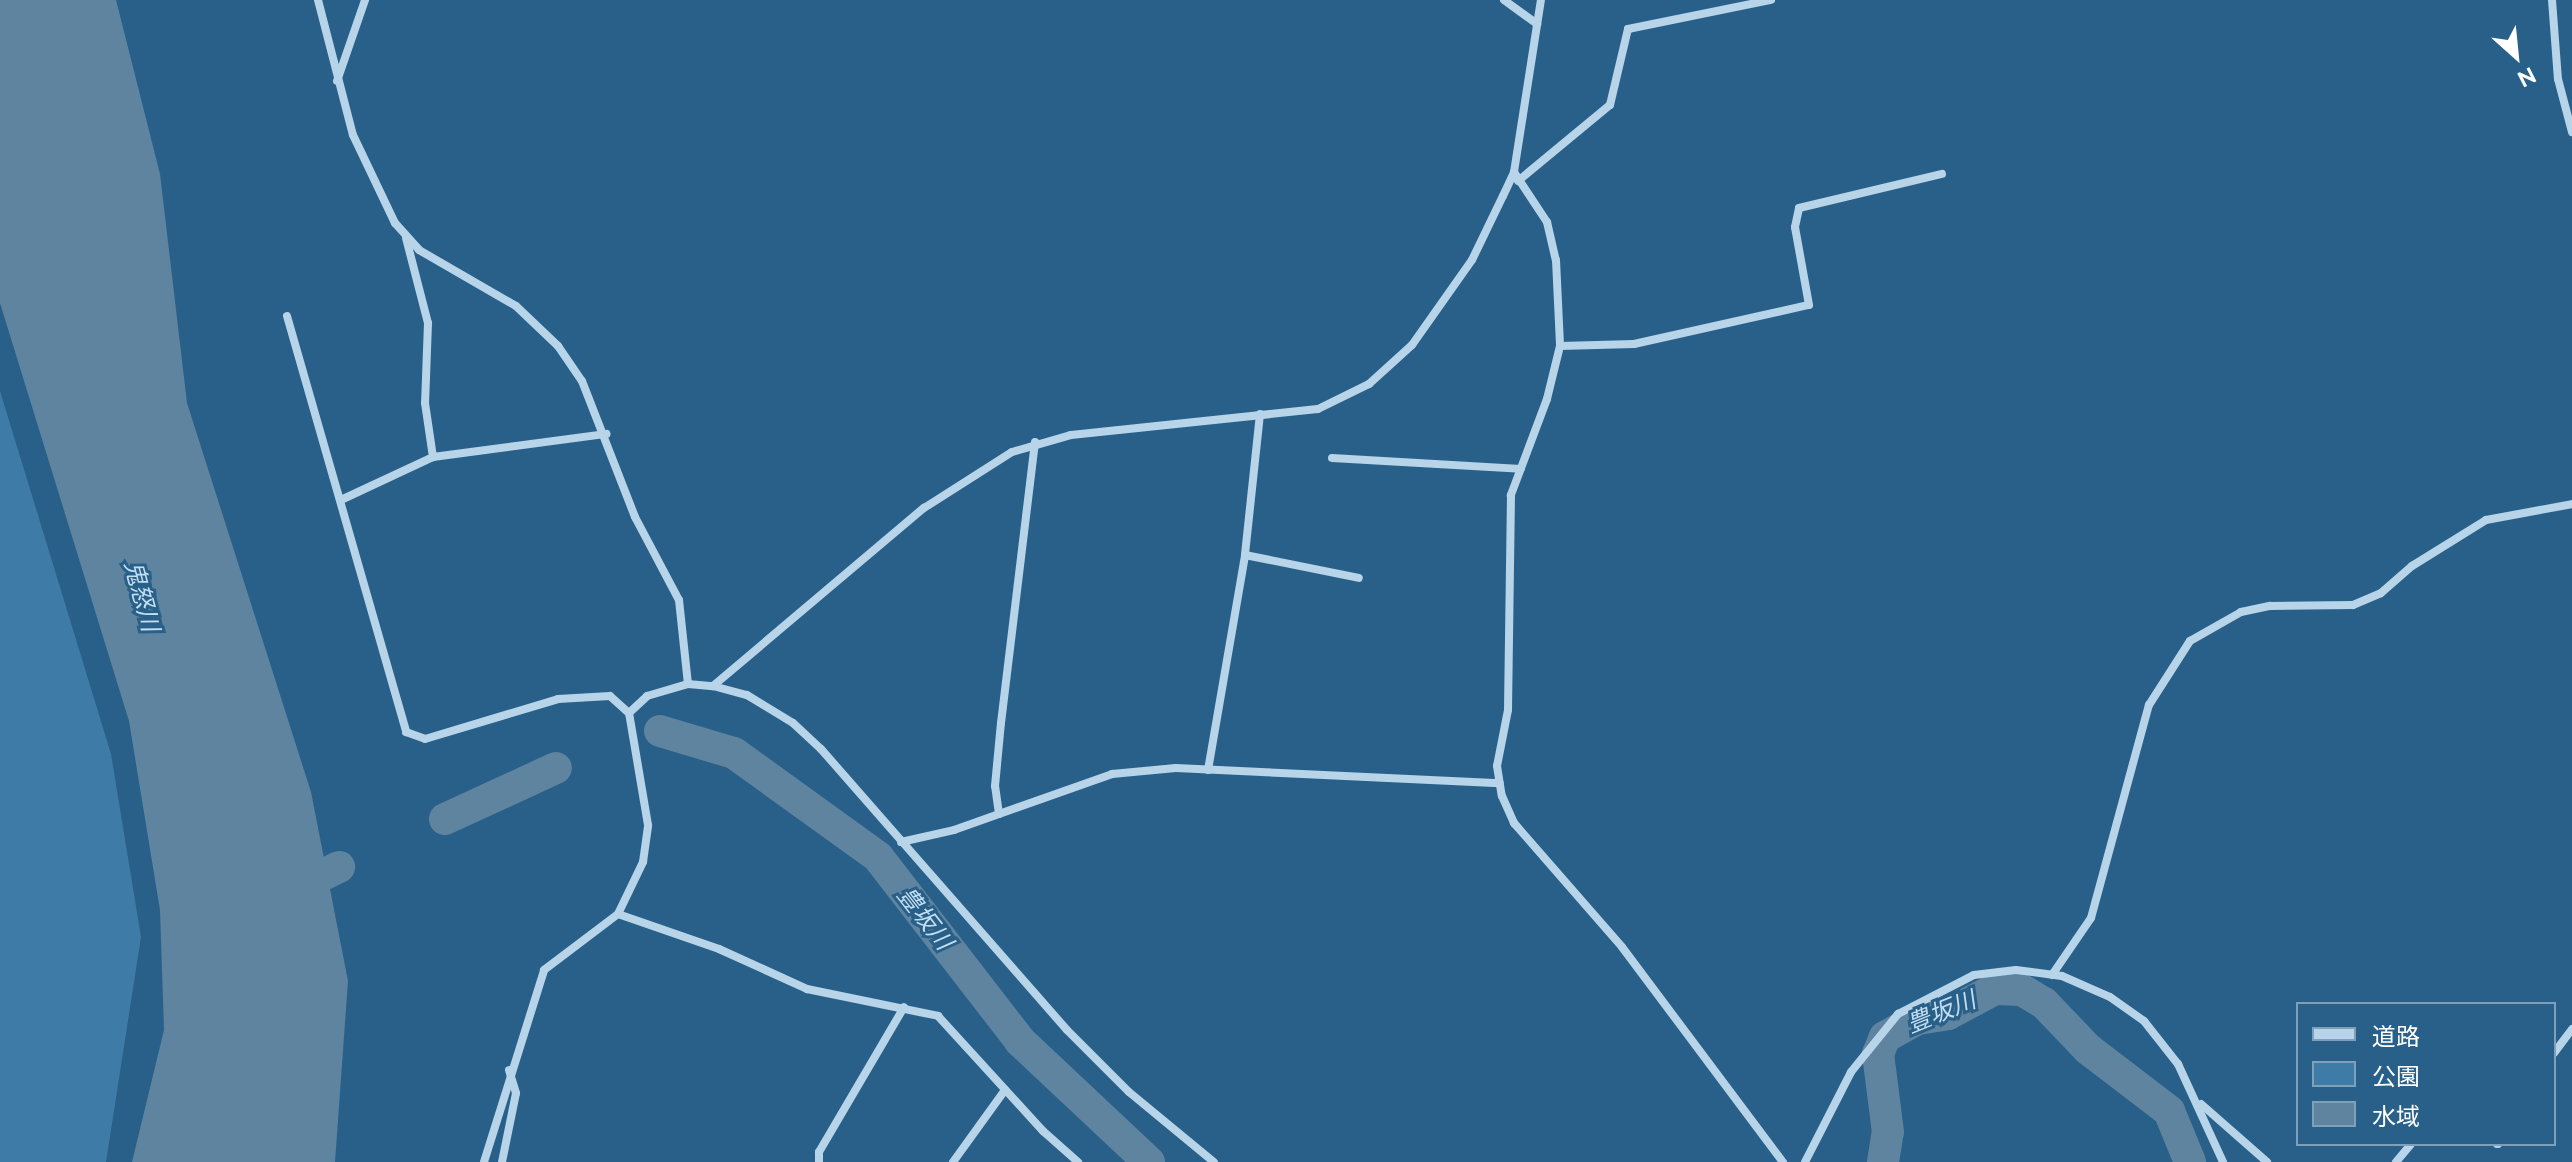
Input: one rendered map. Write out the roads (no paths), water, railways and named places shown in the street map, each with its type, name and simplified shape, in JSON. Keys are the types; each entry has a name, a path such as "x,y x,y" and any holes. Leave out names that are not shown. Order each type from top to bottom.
{"street":[{"path":"318,0 353,135 405,234 421,278 428,323 425,403 433,457"},
{"path":"337,82 365,0"},
{"path":"1504,0 1537,24"},
{"path":"713,686 924,508 972,474 1035,442 1318,409 1369,384 1412,345 1472,260 1516,177 1541,0"},
{"path":"1516,177 1610,105 1628,29 1771,0"},
{"path":"2552,0 2558,79 2572,132"},
{"path":"1560,346 1634,344 1809,305 1795,227 1799,208 1942,174"},
{"path":"1516,177 1547,222 1556,260 1560,346 1521,469 1509,522 1508,710 1497,766 1500,783 1514,823 1622,947 1783,1162"},
{"path":"405,234 419,250 516,306 558,346 582,381 606,434 635,517 679,600 688,684"},
{"path":"287,316 343,499 406,732 413,738 558,699 610,696 629,713 648,825 643,862 618,914 544,970 509,1070 484,1162"},
{"path":"1208,770 1245,555 1260,414"},
{"path":"343,499 433,457 606,434"},
{"path":"999,814 995,786 999,739 1035,442"},
{"path":"1332,458 1521,469"},
{"path":"2052,975 2091,918 2149,705 2190,641 2241,612 2270,606 2353,605 2381,593 2412,566 2486,520 2572,504"},
{"path":"1245,555 1359,578"},
{"path":"629,713 647,696 688,684 713,686 747,695 793,723 1067,1030 1129,1092 1214,1162"},
{"path":"901,842 999,814 1112,774 1208,770 1500,783"},
{"path":"618,914 719,949 807,989 938,1016 1005,1090 1078,1162"},
{"path":"1805,1162 1851,1072 1898,1014 1974,975 2016,970 2052,975 2110,997 2144,1021 2162,1040 2199,1102 2223,1162"},
{"path":"819,1162 819,1152 904,1007"},
{"path":"2556,1050 2572,1029"},
{"path":"502,1162 516,1093 509,1070"},
{"path":"953,1162 1005,1090"},
{"path":"2199,1102 2267,1162"},
{"path":"2396,1162 2409,1146"}],"water":[{"name":"鬼怒川","path":"0,0 116,0 160,174 187,403 311,792 348,981 335,1162 132,1162 164,1030 160,910 129,721 0,303"}],"waterway":[{"name":"豊坂川","path":"660,731 734,753 878,857 1020,1041 1149,1162"},
{"name":"豊坂川","path":"445,819 556,768"},
{"name":"豊坂川","path":"288,892 339,867"},
{"name":"豊坂川","path":"1883,1162 1888,1132 1878,1054 1885,1037 1918,1019 1948,1014 1995,989 2022,990 2044,1003 2088,1049 2169,1111 2190,1162"}]}
